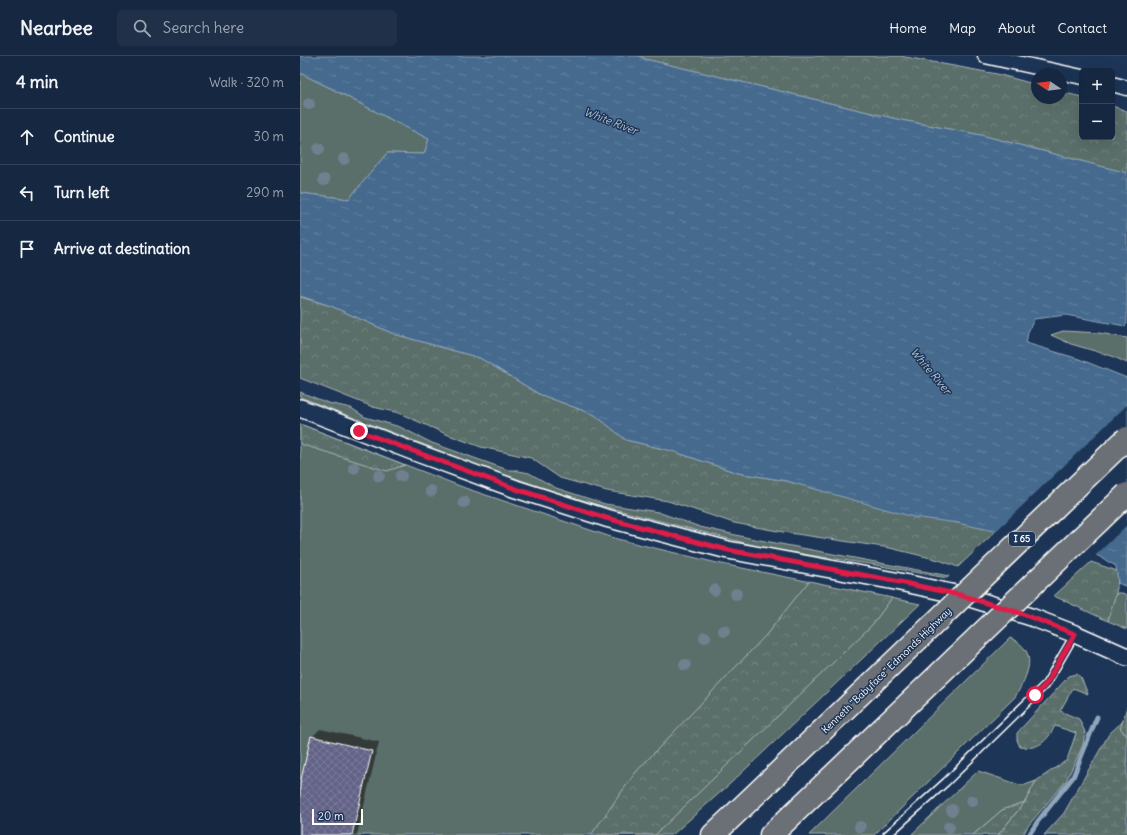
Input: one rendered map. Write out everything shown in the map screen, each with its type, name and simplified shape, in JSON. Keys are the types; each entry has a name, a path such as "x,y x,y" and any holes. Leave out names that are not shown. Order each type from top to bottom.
{"highway":[{"name":"Kenneth \"Babyface\" Edmonds Highway","path":"714,835 1127,438"},
{"path":"771,835 1127,494"}],"street":[{"path":"985,56 1079,76"},
{"path":"1115,85 1127,88"},
{"path":"300,408 426,457 509,487 606,518 728,550 895,581 960,595 1020,613 1075,634 1127,657"}],"lane":[{"path":"887,835 946,782 1046,684 1075,634"}],"green space":[{"path":"639,56 900,56 997,74 1031,83 1031,104 1067,104 1067,93 1079,96 1079,140 1115,140 1115,107 1127,111 1127,173 981,135 901,120 645,59"},
{"path":"300,73 429,139 424,154 387,153 349,199 300,193"},
{"path":"300,297 331,306 394,334 480,358 539,394 595,415 626,440 672,451 738,473 787,481 850,498 996,531 958,567 939,560 890,548 734,523 668,501 607,491 560,478 531,458 481,447 446,434 399,413 373,407 300,378"},
{"path":"1063,331 1099,333 1127,338 1127,363 1112,356 1071,344 1051,335"},
{"path":"300,392 328,403 351,408 365,417 400,427 432,443 508,470 529,473 556,488 605,504 658,512 700,527 749,538 949,576 947,578 870,564 768,549 599,505 540,487 469,462 300,397"},
{"path":"300,424 465,488 617,539 717,563 920,604 732,782 672,835 300,835"},
{"path":"300,424 405,465 387,471 300,444"},
{"path":"1091,562 1117,571 1117,591 1108,621 1054,596"},
{"path":"809,581 892,598 872,625 655,835 591,835 635,773 766,635"},
{"path":"1117,593 1127,595 1127,629 1108,621 1111,606"},
{"path":"1010,638 1019,643 1025,650 1029,664 1024,680 1015,697 874,835 809,835"},
{"path":"1077,674 1081,678 1088,694 1073,688 1060,711 1079,719 1085,732 1083,745 1066,781 1028,826 1023,835 998,835 1025,802 1036,781 1067,760 1076,733 1055,726 1049,736 1042,743 1037,746 1027,748 1020,747 1017,740 1017,733 1069,676"},
{"path":"1127,707 1127,736 1120,728"},
{"path":"1123,721 1120,728 1127,736 1127,835 1044,835 1064,813 1109,734"},
{"path":"978,771 1020,785 1025,785 1036,781 1025,802 1002,810 973,835 911,835"},
{"path":"1025,802 998,835 973,835 1002,810"}],"water":[{"name":"White River","path":"300,56 639,56 645,59 901,120 981,135 1127,173 1127,324 1125,326 1066,315 1034,319 1028,332 1026,343 1079,359 1127,378 1127,587 1118,583 1116,566 1091,552 957,523 913,517 787,481 738,473 672,451 626,440 595,415 539,394 480,358 394,334 331,306 300,296 300,193 349,199 387,153 424,154 429,139 300,73"}],"pier":[{"path":"1127,405 1127,525 1095,556 994,533"}],"building":[{"path":"311,736 372,751 352,835 300,835 300,784"}],"waterway":[{"path":"1029,835 1038,821 1073,777 1097,717"}],"route":[{"path":"359,431 540,498 606,518 728,550 828,568 960,595 1020,613 1075,634 1046,684 1035,695"}]}
